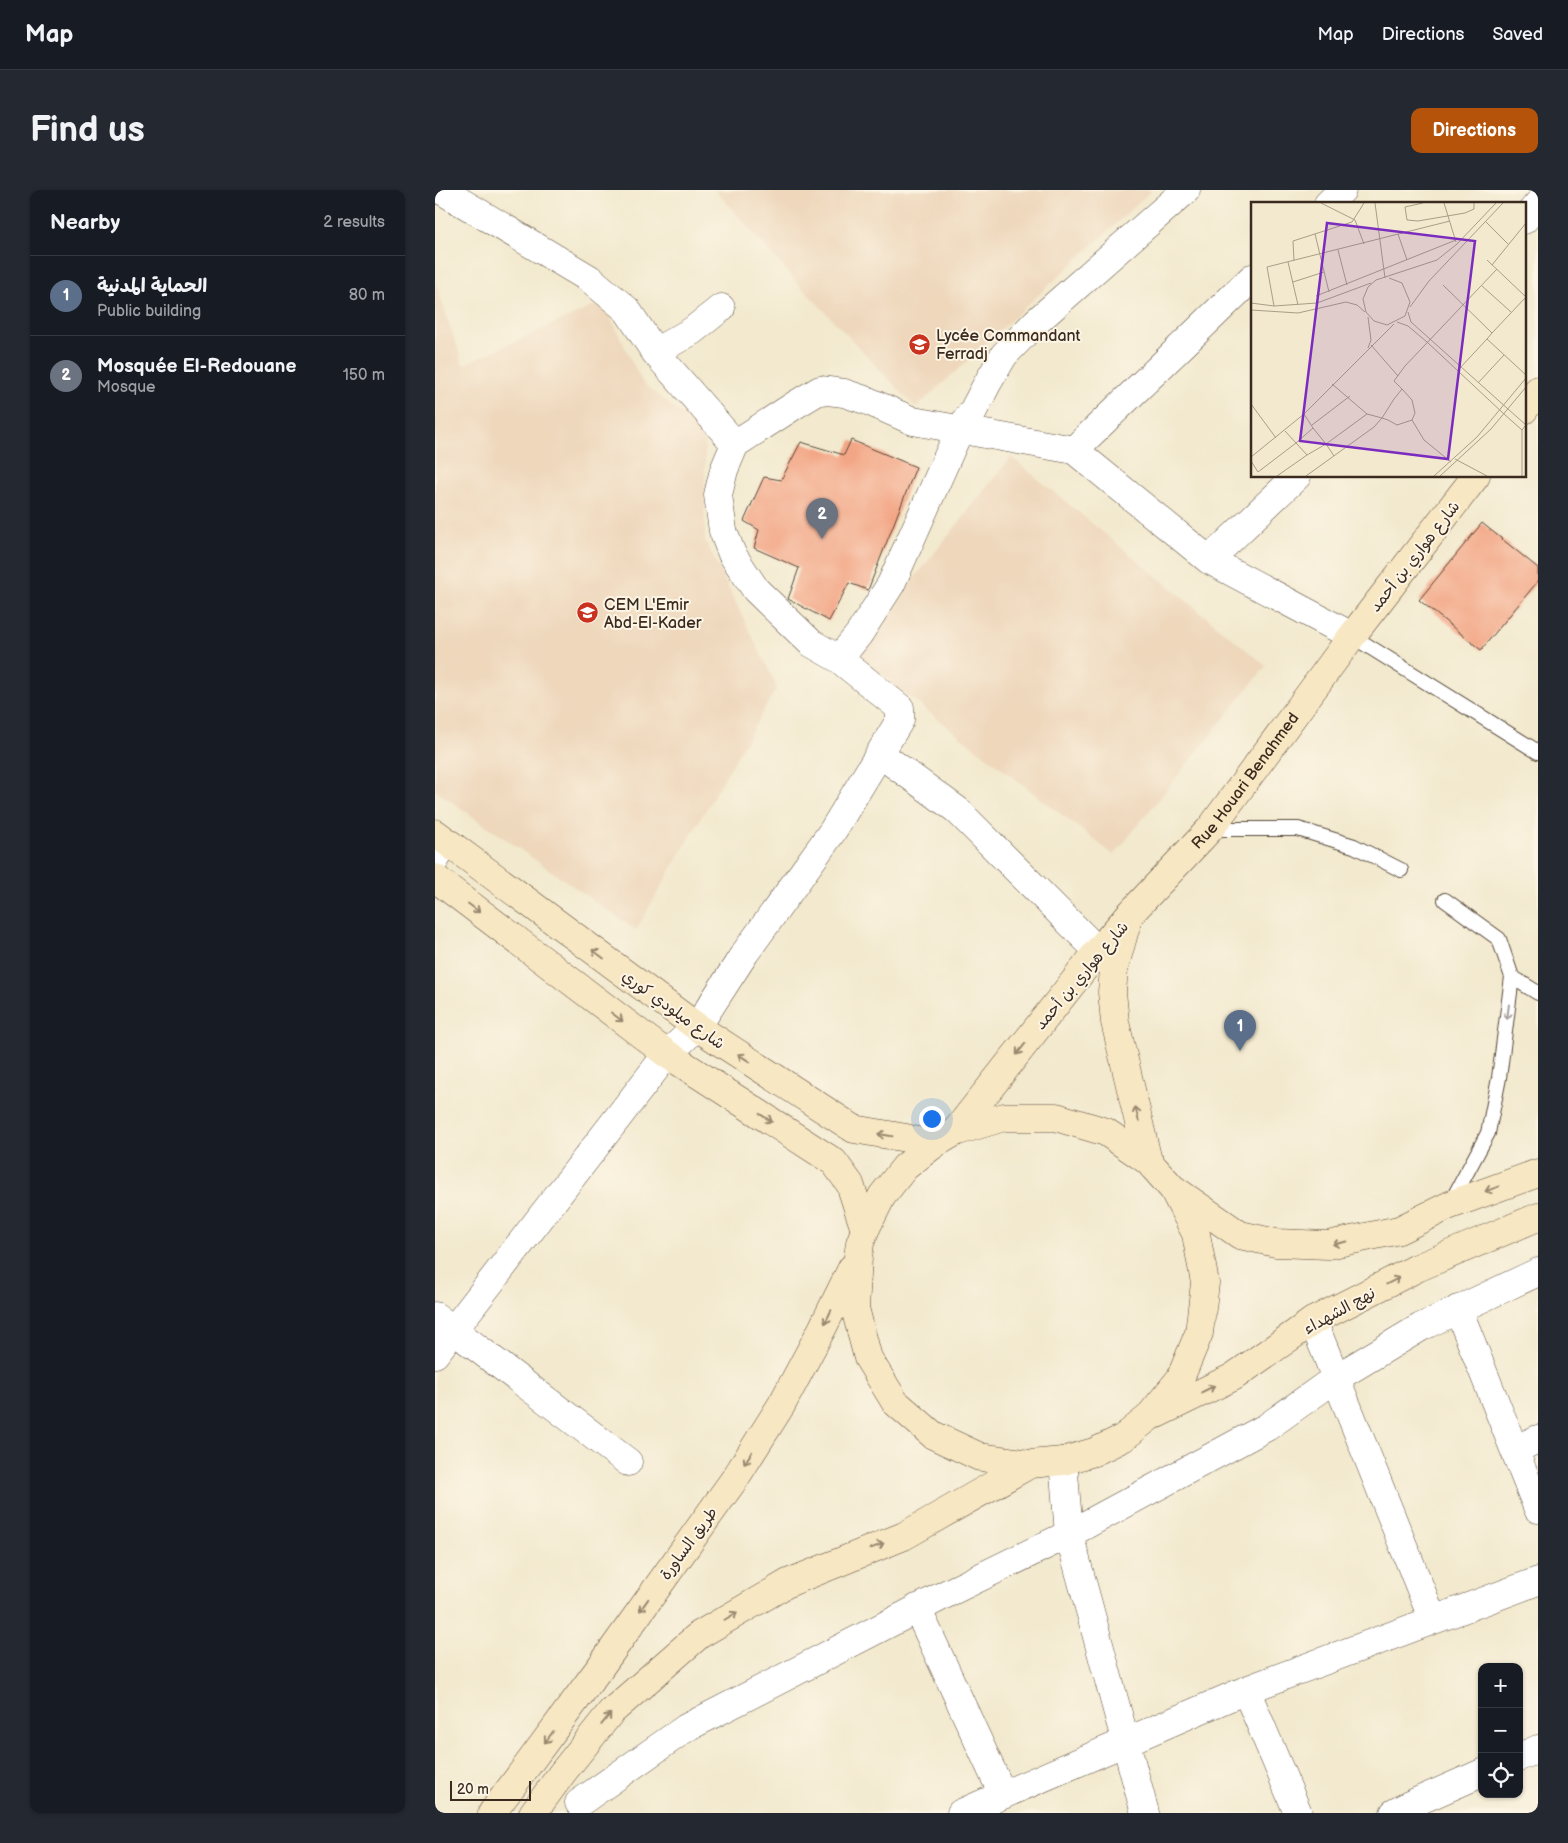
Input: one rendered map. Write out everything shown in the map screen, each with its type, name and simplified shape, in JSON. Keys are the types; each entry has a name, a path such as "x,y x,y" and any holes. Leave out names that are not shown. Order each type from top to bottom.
{"main road":[{"name":"شارع هواري بن أحمد","path":"1352,636 1474,478"},
{"name":"Rue Houari Benahmed","path":"1128,916 1210,829 1352,636"},
{"name":"شارع ميلودي كوري","path":"439,845 697,1027 854,1129 906,1138 944,1138"},
{"path":"435,878 667,1054 834,1162 851,1184 865,1230"},
{"name":"شارع هواري بن أحمد","path":"944,1138 1106,960 1128,916"},
{"name":"شارع هواري بن أحمد","path":"1106,960 1115,1022 1148,1161"},
{"path":"1173,1189 1196,1234 1205,1283 1199,1333 1180,1379 1149,1418 1123,1438 1094,1452 1063,1461 1030,1464 980,1457 933,1435 895,1402 868,1358 855,1308 857,1257 865,1230 882,1196 905,1167 944,1138 1004,1117 1056,1117 1106,1132 1148,1161 1173,1189 1241,1235 1276,1243 1327,1246 1399,1230 1450,1205 1538,1173"},
{"name":"نهج الشهداء","path":"1149,1418 1233,1377 1313,1321 1417,1268 1538,1217"},
{"name":"طريق الساورة","path":"492,1813 601,1666 736,1477 782,1404 823,1327 857,1257"},
{"path":"533,1813 611,1712 699,1635 789,1583 904,1536 1030,1464"}],"street":[{"path":"441,190 590,279 627,310 655,352 735,444"},
{"path":"839,659 859,634 891,584 960,429 973,411 1005,356 1037,322 1186,190"},
{"path":"1330,202 1344,190 1357,202"},
{"path":"1525,219 1538,204"},
{"path":"1074,450 1251,279"},
{"path":"655,352 692,331 721,308"},
{"path":"435,1354 444,1323 667,1054 697,1027 745,953 833,832 900,720 900,708 839,659 811,643 778,612 756,590 732,554 723,531 718,495 724,470 735,444 820,390 844,393 868,401 913,421 1074,450 1209,560 1352,636"},
{"path":"1209,560 1295,478"},
{"path":"880,754 957,810 1106,960"},
{"path":"563,1772 580,1808 686,1728 917,1608 1069,1534 1267,1428 1336,1378 1421,1326 1538,1272"},
{"path":"1458,1309 1526,1444 1538,1509"},
{"path":"1313,1321 1433,1620"},
{"path":"444,1323 628,1462"},
{"path":"1063,1461 1069,1534 1124,1742 1145,1813"},
{"path":"961,1813 1246,1690 1538,1581"},
{"path":"917,1608 1003,1795"},
{"path":"1246,1690 1298,1813"},
{"path":"1523,1755 1538,1749"},
{"path":"1394,1813 1478,1775"}],"lane":[{"path":"1352,636 1538,752"},
{"path":"1210,829 1299,829 1354,846 1401,870"},
{"path":"1445,900 1499,939 1512,977 1499,1078 1488,1133 1450,1205"},
{"path":"1512,977 1538,993"}],"shaded area":[{"name":"Lycée Commandant Ferradj","path":"715,190 1152,190 916,408 795,280"},
{"name":"CEM L'Emir Abd-El-Kader","path":"435,281 463,365 603,302 642,382 705,434 705,540 777,687 636,930 435,790"},
{"path":"1011,457 1266,666 1114,855 854,654"}],"building":[{"path":"851,440 916,467 868,590 849,583 829,621 788,599 799,568 754,548 759,530 744,521 764,477 781,480 801,442 844,455"},
{"path":"1482,523 1538,568 1538,581 1481,650 1419,600"}],"place":[{"name":"Lycée Commandant Ferradj","path":"920,344"},
{"name":"Mosquée El-Redouane","path":"822,539"},
{"name":"CEM L'Emir Abd-El-Kader","path":"588,613"},
{"name":"الحماية المدنية","path":"1240,1051"}]}
